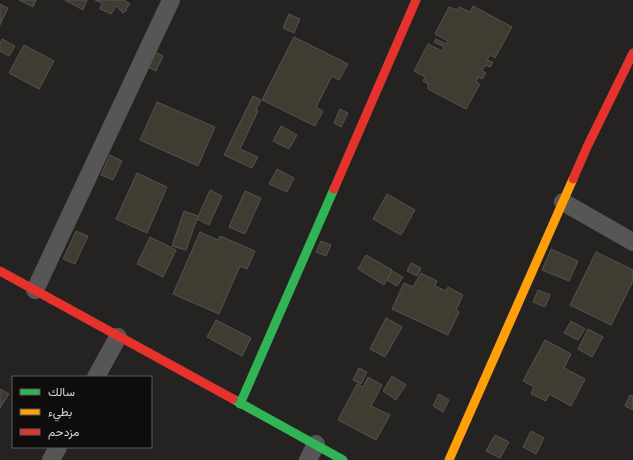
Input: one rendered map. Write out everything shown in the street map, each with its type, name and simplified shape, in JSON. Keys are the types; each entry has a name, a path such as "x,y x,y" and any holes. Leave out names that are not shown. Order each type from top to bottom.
{"street":[{"path":"35,290 171,0"},
{"path":"240,404 416,0"},
{"path":"449,460 587,147 633,53"},
{"path":"563,202 633,242"},
{"path":"0,271 343,460"},
{"path":"97,376 118,337"},
{"path":"308,460 316,444"},
{"path":"52,460 58,448"}],"building":[{"path":"19,0 36,0 33,7"},
{"path":"65,0 87,0 83,10"},
{"path":"95,0 124,0 130,4 126,9 127,10 123,13 116,6 111,14 100,9 102,3"},
{"path":"0,4 8,8 0,25"},
{"path":"473,6 512,27 495,58 490,55 487,60 493,62 490,67 485,65 482,71 486,73 482,79 478,77 476,82 480,84 466,109 428,89 428,84 423,81 425,77 414,71 428,44 442,51 444,47 434,42 436,39 446,44 448,41 435,34 449,7 457,10 459,7 470,12"},
{"path":"289,14 300,19 294,33 283,28"},
{"path":"294,37 348,64 339,80 332,76 316,107 323,111 315,126 262,100"},
{"path":"2,39 15,46 9,56 0,51"},
{"path":"24,45 54,61 39,89 9,73"},
{"path":"155,52 163,56 156,71 148,67"},
{"path":"253,96 261,100 256,110 258,111 240,149 258,157 252,168 224,155"},
{"path":"157,102 215,127 198,166 140,140"},
{"path":"340,109 348,113 341,127 334,123"},
{"path":"281,126 297,135 289,149 273,141"},
{"path":"110,155 122,161 113,180 101,175"},
{"path":"277,169 294,178 287,192 269,184"},
{"path":"137,173 167,187 147,233 116,219"},
{"path":"210,190 222,196 209,225 197,219"},
{"path":"245,191 261,198 245,234 229,227"},
{"path":"387,194 415,210 401,235 373,219"},
{"path":"184,211 198,216 186,250 172,246"},
{"path":"76,231 88,236 75,264 63,259"},
{"path":"200,232 218,240 220,236 255,251 247,269 240,266 219,314 173,294"},
{"path":"150,237 176,250 163,277 137,264"},
{"path":"321,241 331,245 326,256 316,252"},
{"path":"551,249 578,261 569,281 542,270"},
{"path":"596,252 633,270 633,281 611,325 570,305"},
{"path":"366,255 392,270 384,285 358,269"},
{"path":"411,263 421,268 417,276 407,271"},
{"path":"392,271 403,277 397,286 387,280"},
{"path":"421,273 437,281 435,286 446,291 448,287 463,295 456,310 459,312 448,335 392,309 404,283 413,287"},
{"path":"538,290 550,295 545,307 533,302"},
{"path":"386,318 402,327 385,357 370,349"},
{"path":"216,320 251,338 242,356 207,337"},
{"path":"571,321 585,329 578,340 564,333"},
{"path":"588,329 603,337 592,357 578,349"},
{"path":"545,340 571,354 564,368 585,379 571,406 549,394 546,401 531,394 534,387 523,381"},
{"path":"359,368 367,372 361,384 353,380"},
{"path":"392,376 406,385 396,400 383,391"},
{"path":"368,377 382,385 371,406 390,415 376,440 338,420 357,384 363,387"},
{"path":"0,389 9,394 0,408"},
{"path":"439,394 449,400 443,412 433,406"},
{"path":"630,395 633,396 633,410 625,406"},
{"path":"531,431 544,438 536,454 523,447"},
{"path":"495,435 509,442 500,458 486,451"}],"traffic: fast":[{"path":"240,404 334,189"},
{"path":"233,399 343,460"}],"traffic: slow":[{"path":"449,460 573,179"}],"traffic: jam":[{"path":"334,189 416,0"},
{"path":"573,179 633,53"},
{"path":"0,271 233,399"}]}
